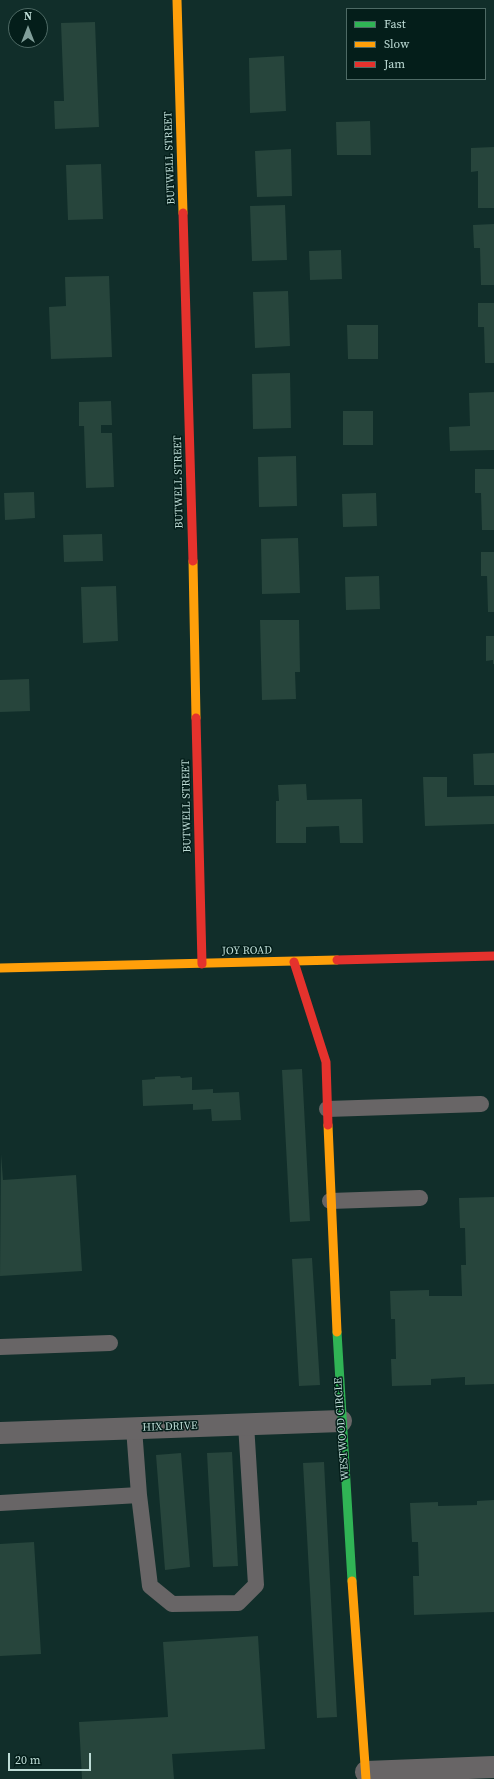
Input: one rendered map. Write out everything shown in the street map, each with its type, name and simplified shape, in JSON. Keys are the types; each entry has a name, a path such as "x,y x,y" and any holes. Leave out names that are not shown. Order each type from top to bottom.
{"street":[{"name":"BUTWELL STREET","path":"177,0 190,446 202,964"},
{"name":"JOY ROAD","path":"0,968 494,956"},
{"name":"WESTWOOD CIRCLE","path":"294,962 326,1062 330,1201 340,1421 366,1775 494,1767"},
{"name":"HIX DRIVE","path":"0,1433 340,1421"}],"lane":[{"path":"327,1109 481,1104"},
{"path":"330,1201 420,1198"},
{"path":"0,1347 110,1343"},
{"path":"134,1428 150,1586 172,1604 238,1603 256,1584 246,1424"},
{"path":"0,1503 140,1495"}],"building":[{"path":"95,22 99,127 55,129 54,101 64,101 61,23"},
{"path":"284,56 286,111 250,113 249,58"},
{"path":"370,121 371,155 337,155 336,122"},
{"path":"494,147 494,208 478,208 478,171 471,172 471,148"},
{"path":"291,149 292,196 257,197 255,151"},
{"path":"101,164 103,219 68,220 66,165"},
{"path":"285,205 287,260 252,261 250,206"},
{"path":"494,224 494,285 481,285 480,248 474,248 473,225"},
{"path":"341,250 342,279 310,280 309,251"},
{"path":"109,276 112,357 51,359 49,307 66,306 65,277"},
{"path":"288,291 290,346 255,348 253,292"},
{"path":"478,303 494,303 494,363 485,363 484,327 478,327"},
{"path":"347,325 378,325 378,359 348,359"},
{"path":"290,373 291,428 253,429 252,374"},
{"path":"494,392 494,450 450,451 449,427 470,426 469,393"},
{"path":"111,401 112,425 101,425 101,433 112,433 114,487 86,488 84,426 79,426 79,402"},
{"path":"343,411 373,411 373,445 343,445"},
{"path":"296,456 297,506 259,507 258,457"},
{"path":"475,469 494,469 494,530 482,530 481,493 475,493"},
{"path":"34,492 35,518 5,520 4,493"},
{"path":"376,493 377,526 343,527 342,494"},
{"path":"102,534 103,561 64,562 63,535"},
{"path":"298,538 300,593 262,594 261,539"},
{"path":"481,552 494,552 494,612 488,612 487,576 481,576"},
{"path":"379,576 380,609 346,610 345,577"},
{"path":"116,586 118,641 83,643 81,587"},
{"path":"260,620 299,620 300,672 295,672 296,699 262,700"},
{"path":"486,636 494,636 494,664 493,660 486,661"},
{"path":"29,679 30,711 0,712 0,680"},
{"path":"494,753 494,785 474,785 473,754"},
{"path":"423,777 447,777 447,797 494,796 494,824 425,826"},
{"path":"306,784 307,800 362,799 363,843 340,843 339,826 306,827 306,843 276,843 276,801 279,801 278,785"},
{"path":"302,1069 310,1221 290,1222 282,1070"},
{"path":"180,1076 181,1078 192,1077 192,1090 213,1089 213,1093 239,1092 241,1120 212,1121 211,1109 193,1110 193,1104 143,1106 142,1080 155,1079 155,1077"},
{"path":"1,1154 3,1180 76,1175 82,1271 0,1276"},
{"path":"494,1197 494,1384 465,1385 465,1377 431,1379 431,1385 392,1386 391,1359 396,1359 395,1319 391,1319 390,1291 429,1290 429,1296 462,1296 461,1265 466,1265 465,1228 460,1228 459,1198"},
{"path":"312,1258 320,1385 299,1386 292,1259"},
{"path":"232,1452 238,1566 213,1567 207,1453"},
{"path":"181,1453 190,1567 165,1570 156,1455"},
{"path":"324,1462 337,1717 317,1718 303,1463"},
{"path":"494,1500 494,1612 414,1615 413,1576 419,1576 418,1542 412,1542 410,1503 438,1502 438,1506 477,1505 477,1501"},
{"path":"34,1542 41,1654 0,1656 0,1544"},
{"path":"258,1636 265,1749 172,1754 174,1779 82,1779 79,1722 168,1717 163,1642"}],"traffic: fast":[{"path":"337,1332 352,1581"}],"traffic: slow":[{"path":"177,0 183,213"},
{"path":"193,561 196,718"},
{"path":"0,968 337,960"},
{"path":"328,1125 337,1332"},
{"path":"352,1581 366,1779"}],"traffic: jam":[{"path":"183,213 193,561"},
{"path":"196,718 202,964"},
{"path":"337,960 494,956"},
{"path":"294,962 326,1062 328,1125"}]}
